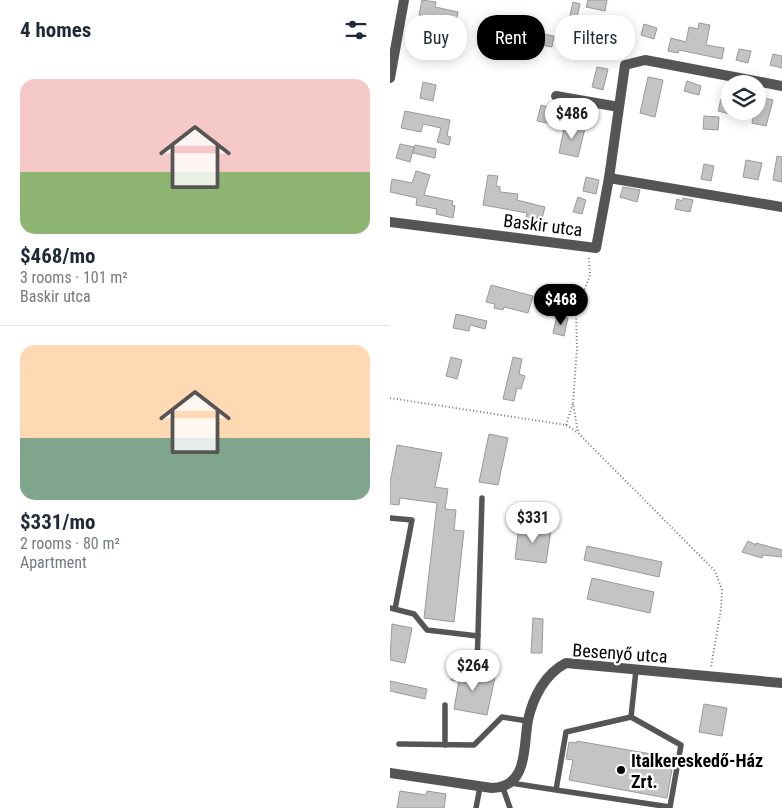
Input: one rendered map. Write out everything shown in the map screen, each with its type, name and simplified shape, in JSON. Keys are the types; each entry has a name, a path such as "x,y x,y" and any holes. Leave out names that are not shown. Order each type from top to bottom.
{"street":[{"path":"390,78 404,0"},
{"path":"390,14 401,15"},
{"path":"782,86 645,60 625,65 609,178 782,207"},
{"path":"556,96 619,107"},
{"name":"Baskir utca","path":"390,222 596,248 609,178"},
{"name":"Besenyő utca","path":"507,785 519,771 524,758 528,721 532,706 544,681 555,669 566,663 782,683"},
{"path":"390,773 480,787 507,785"}],"lane":[{"path":"477,667 482,498"},
{"path":"390,518 412,520 392,609 414,614 428,630 478,636"},
{"path":"630,717 636,670"},
{"path":"445,705 445,745"},
{"path":"399,744 474,745 502,717 528,721"},
{"path":"510,808 507,785 556,790 670,807 681,745 630,717 566,732 556,790"},
{"path":"476,808 480,787"}],"path":[{"path":"566,425 573,403 577,347 576,313 590,275 589,247"},
{"path":"390,398 566,425 578,432 714,571 722,590 721,609 709,676"},
{"path":"573,403 578,432"}],"building":[{"path":"422,0 436,2 435,7 458,12 457,15 419,15"},
{"path":"588,0 607,0 605,11 586,7"},
{"path":"573,2 580,4 578,15 570,15"},
{"path":"699,23 710,25 706,45 724,48 722,59 679,50 678,53 668,51 671,38 686,42 689,27 698,29"},
{"path":"644,24 657,28 654,39 641,35"},
{"path":"545,34 554,36 552,47 545,46"},
{"path":"739,49 751,51 748,63 736,60"},
{"path":"773,54 782,56 782,68 770,65"},
{"path":"597,67 608,69 603,90 592,87"},
{"path":"648,77 663,80 655,117 640,113"},
{"path":"687,81 701,86 699,95 684,91"},
{"path":"423,82 436,85 433,101 420,98"},
{"path":"721,99 721,112 718,111"},
{"path":"766,99 773,100 766,126 752,123 752,120 766,120"},
{"path":"541,105 556,109 552,124 537,121"},
{"path":"405,111 450,120 447,136 451,137 449,145 437,142 441,128 423,124 421,132 401,128"},
{"path":"704,116 719,117 718,130 703,129"},
{"path":"565,124 585,128 578,157 559,153"},
{"path":"400,144 414,147 410,162 396,158"},
{"path":"415,145 436,149 435,158 413,153"},
{"path":"777,156 782,157 782,182 773,180"},
{"path":"746,160 762,163 758,180 743,177"},
{"path":"704,164 714,166 711,181 701,179"},
{"path":"416,171 430,175 424,195 453,201 452,205 455,206 453,218 436,214 437,209 416,205 417,198 390,192 392,179 412,183"},
{"path":"488,175 498,176 496,186 500,187 500,192 518,194 517,200 545,207 540,226 525,223 527,213 483,205"},
{"path":"586,177 599,180 596,194 583,191"},
{"path":"623,187 640,190 637,202 620,197"},
{"path":"578,197 586,200 582,214 573,212"},
{"path":"683,198 693,200 690,212 675,209 677,199 682,201"},
{"path":"491,285 533,296 528,313 504,307 503,310 494,308 495,304 486,302"},
{"path":"456,314 487,321 485,329 470,325 469,331 453,328"},
{"path":"557,316 568,318 564,336 553,333"},
{"path":"451,357 462,360 457,379 446,376"},
{"path":"513,357 522,359 519,374 525,376 521,389 517,388 514,401 503,399"},
{"path":"489,434 508,438 498,485 479,482"},
{"path":"397,445 442,453 435,487 448,489 445,509 456,510 454,530 464,531 454,622 424,618 437,503 400,498 399,505 390,504 390,483"},
{"path":"519,526 551,530 546,563 515,559"},
{"path":"748,541 756,545 756,543 782,550 782,557 763,555 762,558 742,552"},
{"path":"587,546 662,562 659,577 584,560"},
{"path":"592,578 654,592 650,613 587,599"},
{"path":"533,618 543,619 542,653 531,653"},
{"path":"392,624 412,628 405,663 390,660"},
{"path":"453,670 495,677 487,715 454,709 459,681 451,680"},
{"path":"390,681 427,689 425,699 390,691"},
{"path":"704,704 727,708 722,736 699,732"},
{"name":"Italkereskedő-Ház Zrt.","path":"577,741 674,758 667,798 569,780 573,760 566,759 569,742 577,743"},
{"path":"400,791 426,795 427,791 446,794 444,808 397,808"}],"place":[{"name":"Italkereskedő-Ház Zrt.","path":"621,770"}]}
